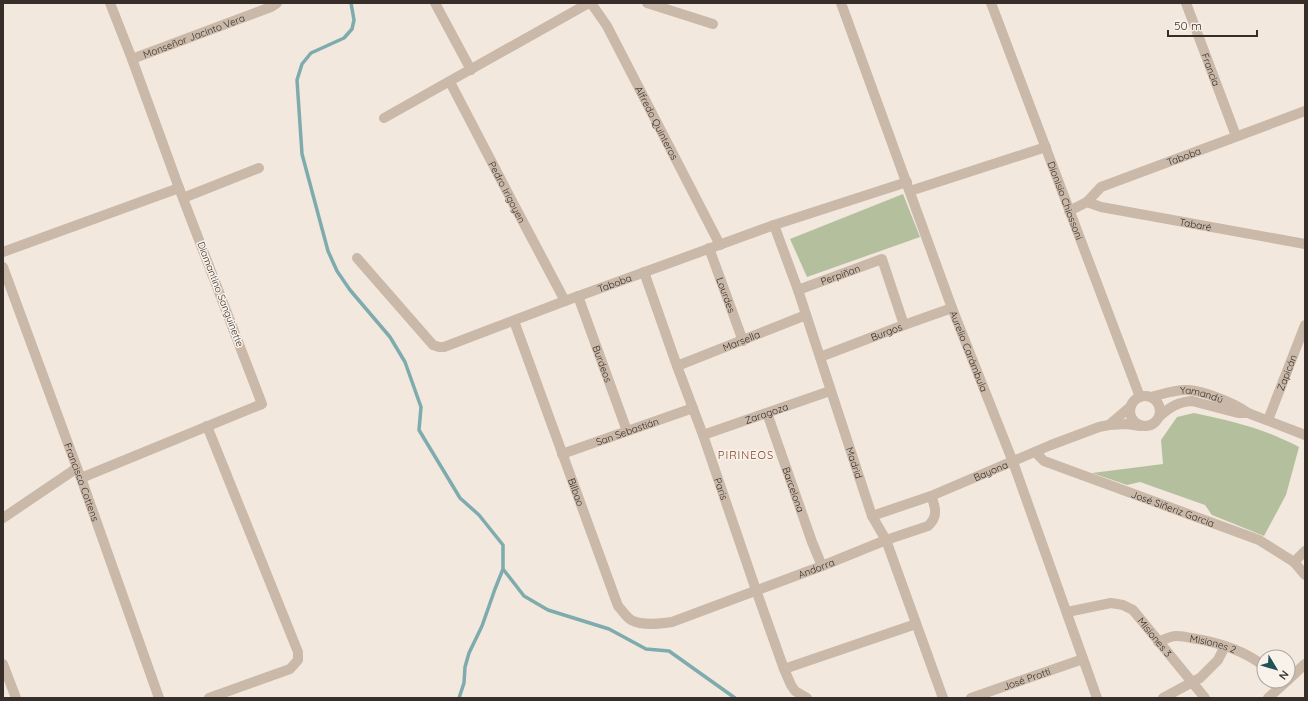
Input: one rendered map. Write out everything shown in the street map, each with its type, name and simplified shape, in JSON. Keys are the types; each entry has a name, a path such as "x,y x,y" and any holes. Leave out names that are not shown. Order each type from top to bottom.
{"street":[{"name":"Diamantino Sanguinette","path":"3,518 79,473 262,404 110,3"},
{"name":"Monseñor Jacinto Vera","path":"132,59 271,7 277,3"},
{"path":"435,3 471,70"},
{"path":"384,118 590,3"},
{"name":"Alfredo Quinteros","path":"590,3 607,26 720,244"},
{"path":"647,3 713,24"},
{"name":"Aurelio Carámbula","path":"841,3 952,308 1013,462 1097,698"},
{"name":"Dionisio Chiossoni","path":"991,3 1140,397"},
{"name":"Francia","path":"1186,3 1236,136"},
{"name":"Pedro Irigoyen","path":"450,82 565,301"},
{"name":"Taboba","path":"1069,211 1087,202 1101,187 1305,111"},
{"name":"Taboba","path":"357,258 434,345 444,347 578,296 774,225 1046,147"},
{"path":"3,252 259,168"},
{"name":"Tabaré","path":"1087,202 1102,207 1305,244"},
{"name":"Madrid","path":"774,225 798,290 872,516 886,540 943,698"},
{"name":"Lourdes","path":"709,248 743,341"},
{"name":"Perpiñan","path":"798,290 882,259 904,325"},
{"name":"Francisco Cottens","path":"3,267 79,473 159,698"},
{"name":"París","path":"644,272 703,435 784,669 795,691 808,698"},
{"name":"Burdeos","path":"578,296 627,431"},
{"name":"Burgos","path":"820,358 952,308"},
{"name":"Marsella","path":"677,366 806,315"},
{"name":"Bilbao","path":"514,321 618,606 630,619 645,623 658,624 672,622"},
{"name":"Zapicán","path":"1268,420 1305,325"},
{"name":"Yamandú","path":"1151,397 1167,392 1187,390 1201,392 1241,407 1248,413"},
{"name":"Zaragoza","path":"703,435 830,391"},
{"path":"1140,397 1151,397 1160,407 1160,416 1154,424 1145,427 1140,426 1132,421 1130,417 1130,407 1136,399 1140,397"},
{"name":"Yamandú","path":"1160,416 1172,406 1181,402 1192,401 1238,413 1248,413 1305,435"},
{"name":"Bayona","path":"1109,424 1130,407"},
{"name":"San Sebastián","path":"562,454 693,408"},
{"name":"Barcelona","path":"767,413 812,542 822,566"},
{"name":"Bayona","path":"872,516 931,496 1081,433 1109,424 1140,426"},
{"path":"206,426 298,652 298,660 290,669 209,698"},
{"name":"José Siñeriz Garcia","path":"1035,452 1044,461 1259,540 1294,562 1305,575"},
{"name":"Andorra","path":"672,622 822,566 886,540 928,526 933,521 935,515 935,507 931,496"},
{"path":"1294,562 1305,550"},
{"name":"Misiones 3","path":"1067,612 1111,603 1123,605 1133,610 1205,698"},
{"path":"784,669 916,624"},
{"name":"Misiones 2","path":"1158,642 1175,636 1202,640 1225,646 1256,660"},
{"path":"1163,698 1200,678 1218,660 1225,646"},
{"name":"José Protti","path":"971,698 1083,659"},
{"path":"3,664 16,698"},
{"path":"1296,672 1305,664"},
{"path":"1268,698 1278,689"}],"green space":[{"path":"903,194 920,237 807,277 790,239"},
{"path":"1194,413 1261,430 1299,447 1286,495 1264,536 1212,515 1205,505 1140,482 1127,485 1092,473 1163,464 1161,440 1177,417"}],"waterway":[{"path":"351,3 354,20 352,29 344,38 311,53 302,64 297,80 302,154 328,251 337,271 350,290 390,337 405,362 421,407 419,430 460,498 479,515 503,545 503,569 524,596 548,610 609,629 646,649 669,651 735,698"},
{"path":"459,698 464,683 465,667 469,653 482,626 503,569"}],"district":[{"name":"PIRINEOS","path":"746,455"}]}
